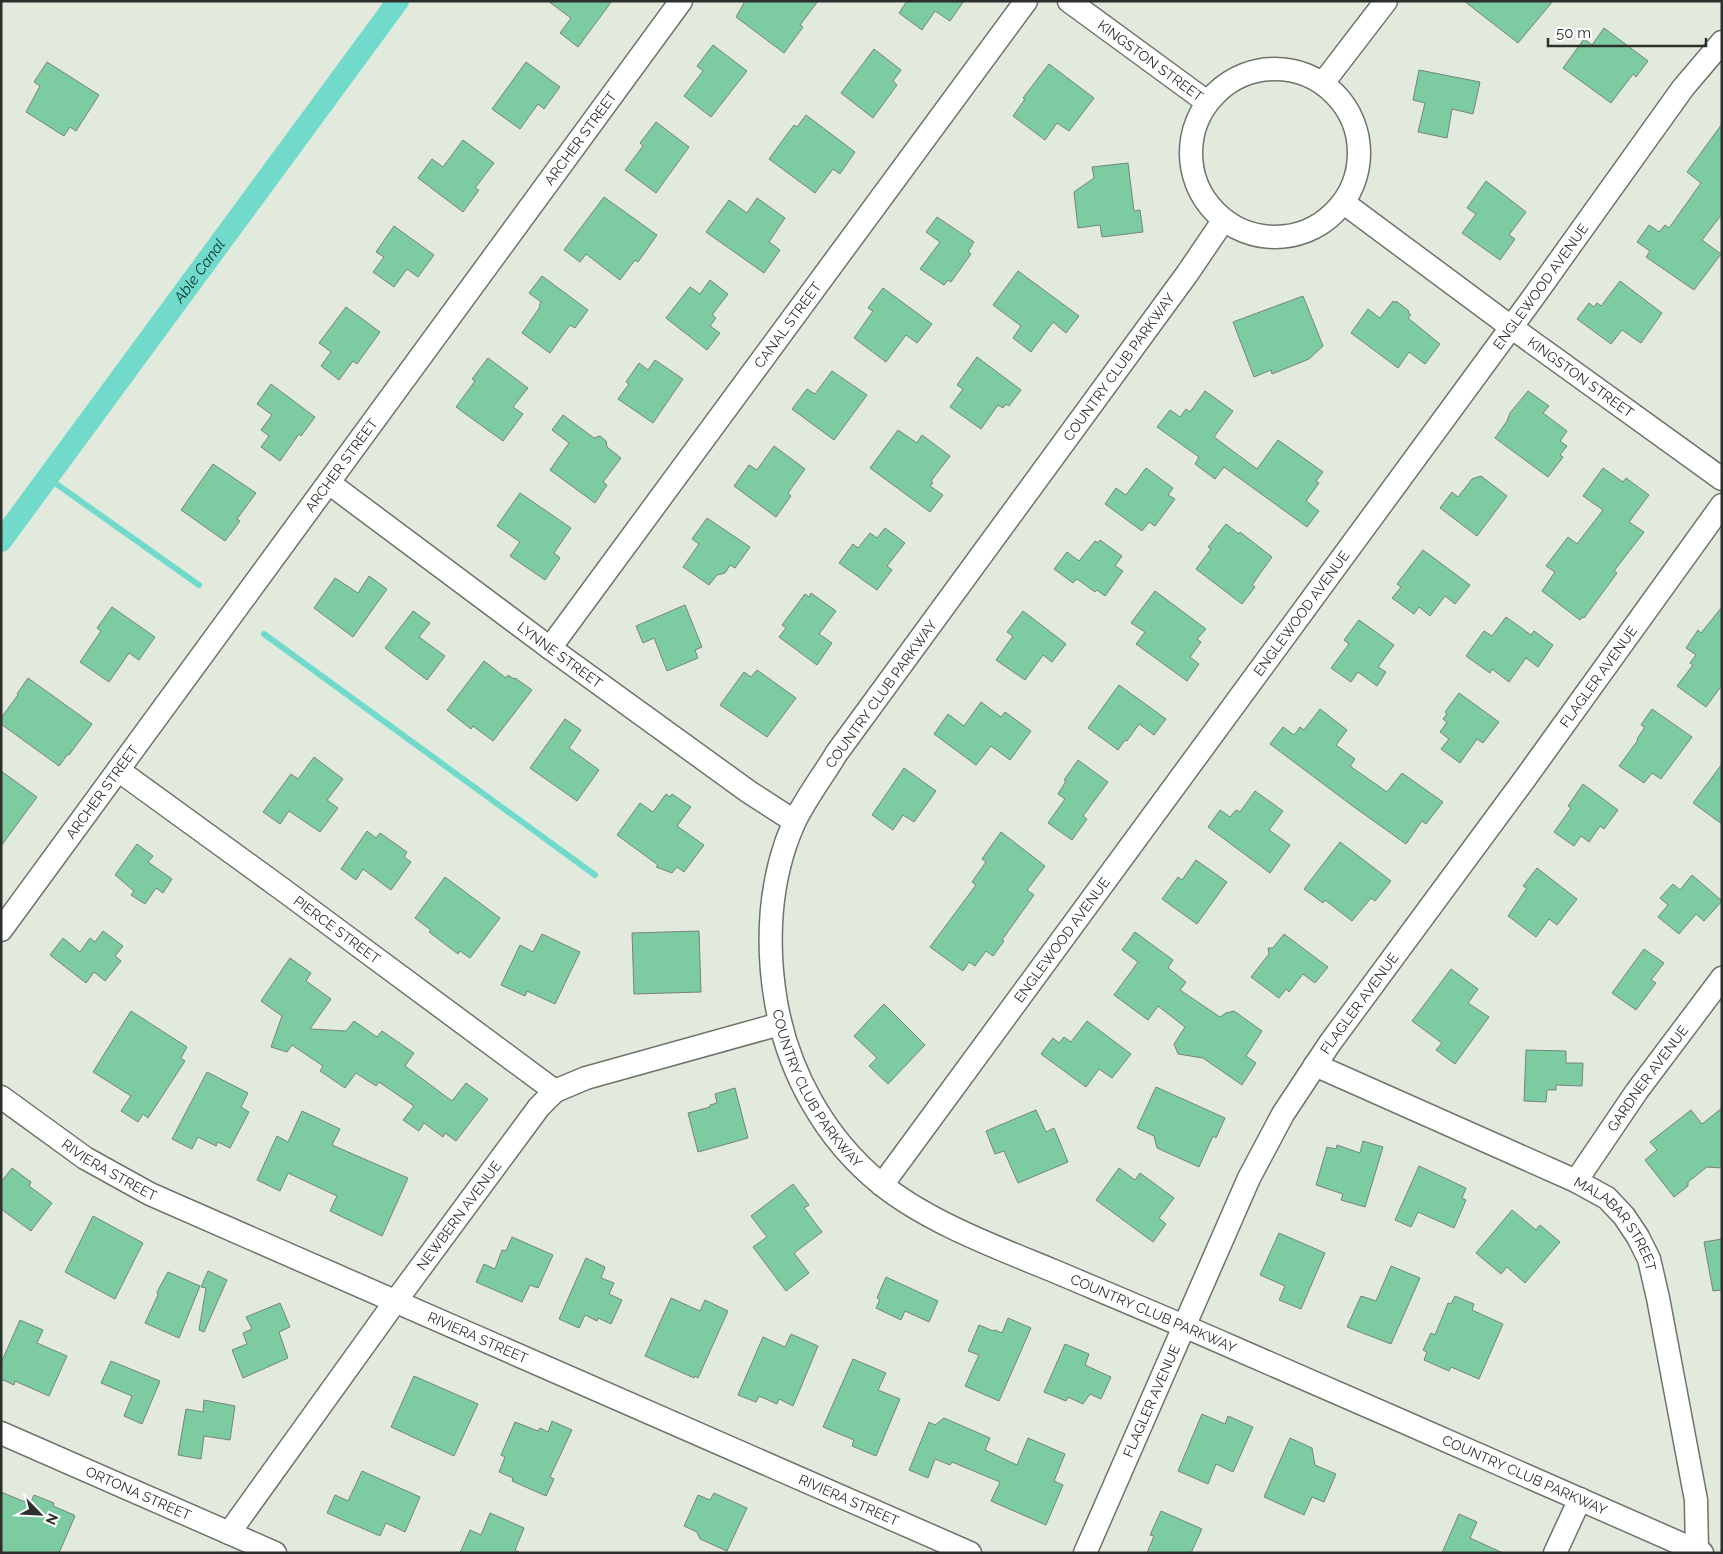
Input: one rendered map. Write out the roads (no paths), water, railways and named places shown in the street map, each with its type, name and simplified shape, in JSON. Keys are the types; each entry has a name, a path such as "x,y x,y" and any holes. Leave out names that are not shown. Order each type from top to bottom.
{"street":[{"name":"ARCHER STREET","path":"1,930 681,1"},
{"name":"CANAL STREET","path":"550,648 1026,1"},
{"name":"KINGSTON STREET","path":"1069,1 1207,102"},
{"path":"1323,83 1386,1"},
{"name":"ENGLEWOOD AVENUE","path":"882,1185 1511,327 1683,88 1722,42"},
{"path":"1274,68 1300,71 1323,83 1343,101 1355,125 1360,152 1356,178 1344,202 1325,222 1301,234 1274,238 1247,234 1223,221 1205,202 1194,178 1191,160 1190,152 1195,125 1207,102 1226,84 1249,72 1274,68"},
{"name":"KINGSTON STREET","path":"1344,202 1511,327 1722,479"},
{"name":"COUNTRY CLUB PARKWAY","path":"1223,221 1187,274 836,754 794,821 783,850 776,880 770,943 772,974 780,1024 793,1063 803,1086 838,1140 858,1164 882,1185 907,1202 1002,1250 1184,1326 1700,1552"},
{"name":"LYNNE STREET","path":"329,483 550,648 749,792 794,821"},
{"name":"FLAGLER AVENUE","path":"1085,1553 1249,1178 1283,1114 1315,1065 1524,780 1722,505"},
{"name":"PIERCE STREET","path":"118,770 555,1091"},
{"name":"GARDNER AVENUE","path":"1576,1181 1638,1091 1722,978"},
{"name":"NEWBERN AVENUE","path":"229,1533 394,1302 539,1107 555,1091 586,1078 780,1024"},
{"name":"MALABAR STREET","path":"1315,1065 1576,1181 1607,1198 1624,1216 1638,1236 1649,1259 1658,1298 1696,1500 1700,1552"},
{"name":"RIVIERA STREET","path":"1,1097 86,1158 150,1194 970,1553"},
{"name":"ORTONA STREET","path":"1,1433 275,1553"},
{"path":"1555,1553 1580,1499"}],"waterway":[{"name":"Able Canal","path":"1,541 398,1"},
{"path":"48,478 199,585"},
{"path":"264,634 595,875"}]}
